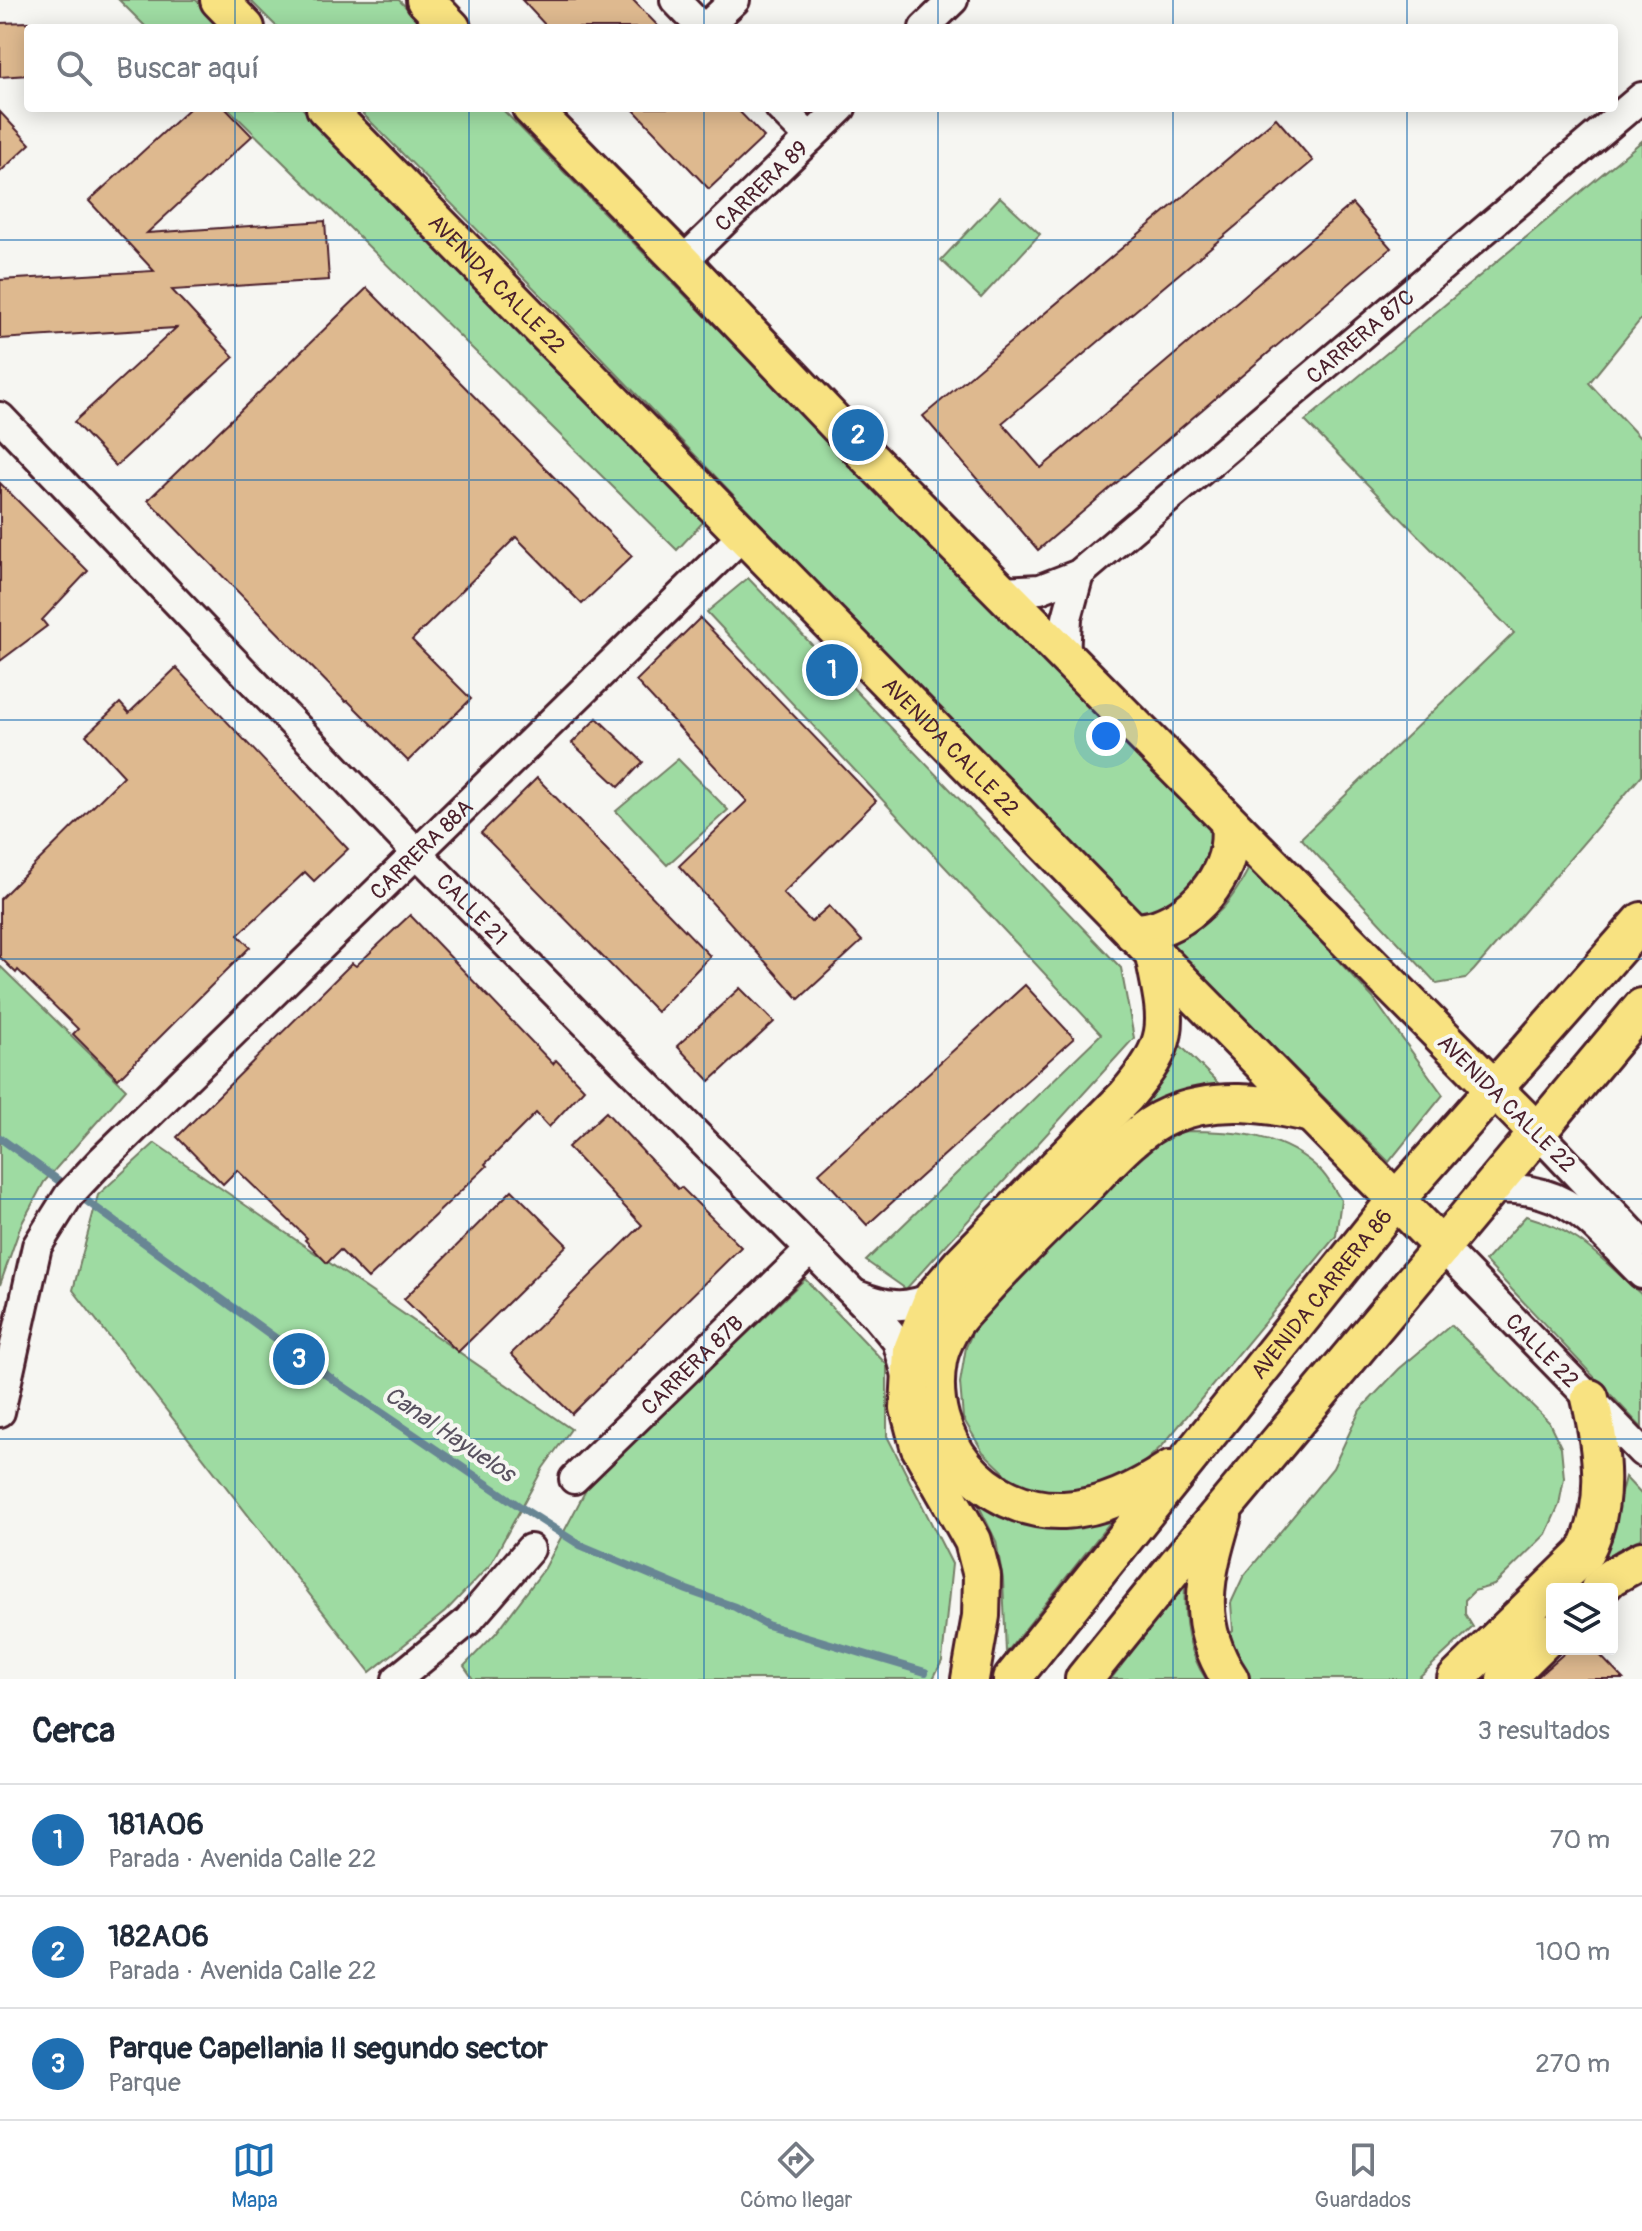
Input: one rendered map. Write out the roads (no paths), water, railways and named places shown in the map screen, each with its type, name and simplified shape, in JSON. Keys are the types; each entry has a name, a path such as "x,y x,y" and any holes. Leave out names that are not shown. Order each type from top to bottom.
{"main road":[{"path":"219,0 242,24"},
{"path":"425,0 448,24"},
{"name":"AVENIDA CALLE 22","path":"329,112 1442,1247"},
{"name":"AVENIDA CALLE 22","path":"535,112 1000,591 1537,1132"},
{"path":"970,1679 981,1616 982,1576 973,1541 919,1446 909,1408 912,1350 933,1297 1146,1072 1161,1047 1165,1026 1164,1003 1143,944 1159,928 1204,898 1226,860 1230,844 1229,824"},
{"name":"AVENIDA CARRERA 86","path":"1012,1679 1396,1200 1642,921"},
{"path":"1084,1679 1642,1007"},
{"path":"1191,1454 1138,1488 1093,1506 1062,1510 1031,1507 1004,1498 975,1479 948,1442 936,1392 938,1358 955,1322 1011,1259 1134,1140 1164,1117 1204,1105 1243,1103 1277,1105 1311,1114"},
{"path":"1456,1679 1584,1554 1592,1539 1597,1524 1602,1456 1590,1398"},
{"path":"1226,1505 1207,1585 1206,1620 1209,1640 1230,1679"},
{"path":"1605,1583 1642,1560"},
{"path":"1505,1679 1546,1639"}],"street":[{"path":"675,0 699,24"},
{"path":"708,24 735,0"},
{"path":"928,24 953,0"},
{"name":"CARRERA 87C","path":"1000,591 1040,589 1079,574 1642,97"},
{"path":"784,112 810,138"},
{"name":"CARRERA 89","path":"682,262 837,112"},
{"name":"CALLE 21","path":"0,417 417,853 852,1293 897,1341 909,1379"},
{"name":"CARRERA 88A","path":"0,1412 37,1246 69,1195 742,536"},
{"path":"1065,657 1067,618 1079,574"},
{"name":"AVENIDA CALLE 22","path":"1537,1132 1642,1243"},
{"name":"AVENIDA CALLE 22","path":"1490,1189 1518,1187 1553,1196 1577,1210 1642,1274"},
{"name":"CALLE 22","path":"1442,1247 1642,1452"},
{"name":"CARRERA 87B","path":"574,1479 809,1251"},
{"name":"CALLE 21","path":"852,1293 874,1302 912,1306 933,1297"},
{"path":"397,1679 468,1621 530,1549"}],"waterway":[{"name":"Canal Hayuelos","path":"0,1138 322,1372 580,1545 735,1607 767,1625 925,1672"}],"place":[{"name":"182A06","path":"858,435"},
{"name":"181A06","path":"832,670"},
{"name":"Parque Capellania II segundo sector","path":"299,1359"}]}
